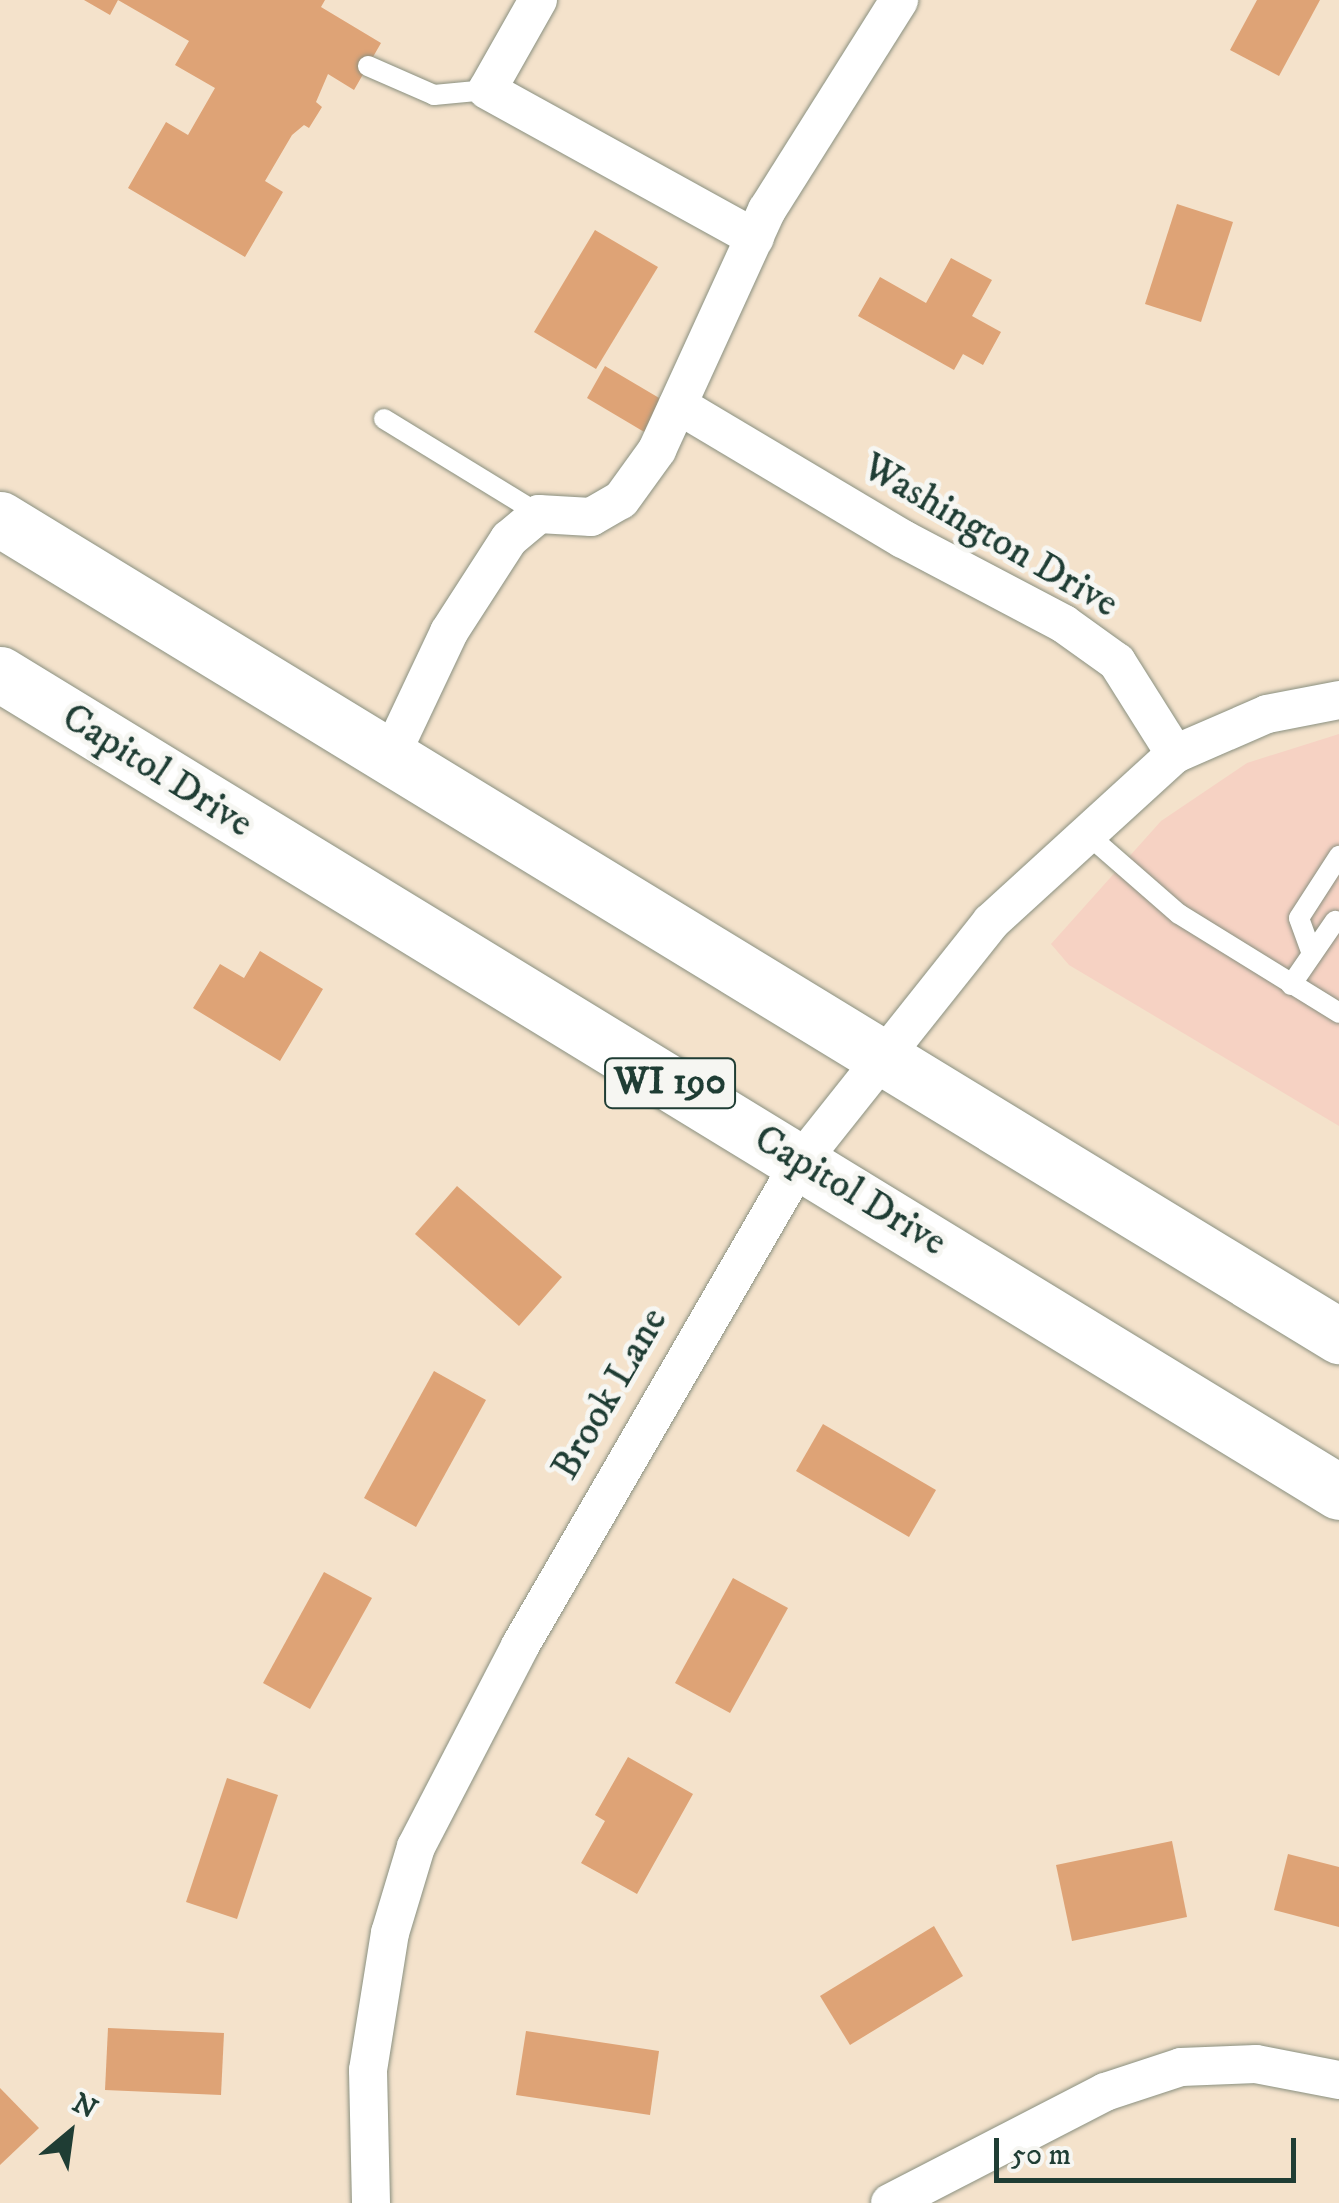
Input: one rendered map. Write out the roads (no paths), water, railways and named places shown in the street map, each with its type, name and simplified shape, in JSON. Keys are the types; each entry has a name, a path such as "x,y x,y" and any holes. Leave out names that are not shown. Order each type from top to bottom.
{"main road":[{"path":"0,519 390,758 885,1053 1339,1336"},
{"name":"Capitol Drive","path":"0,674 1339,1492"}],"street":[{"path":"538,0 487,90 755,238"},
{"path":"390,758 449,632 509,539 539,514 591,517 621,500 658,450 755,238 899,0"},
{"name":"Washington Drive","path":"678,405 903,539 1064,624 1117,662 1175,754"},
{"path":"1175,754 1267,714 1339,700"},
{"name":"Brook Lane","path":"371,2203 368,2070 390,1933 416,1848 520,1646 801,1161 991,922 1175,754"},
{"path":"890,2203 1105,2092 1181,2067 1256,2064 1339,2080"}],"lane":[{"path":"368,66 434,95 487,90"},
{"path":"384,419 539,514"},
{"path":"1086,833 1180,914 1339,1013"},
{"path":"1312,954 1299,918 1339,856"},
{"path":"1292,986 1335,921"}]}
